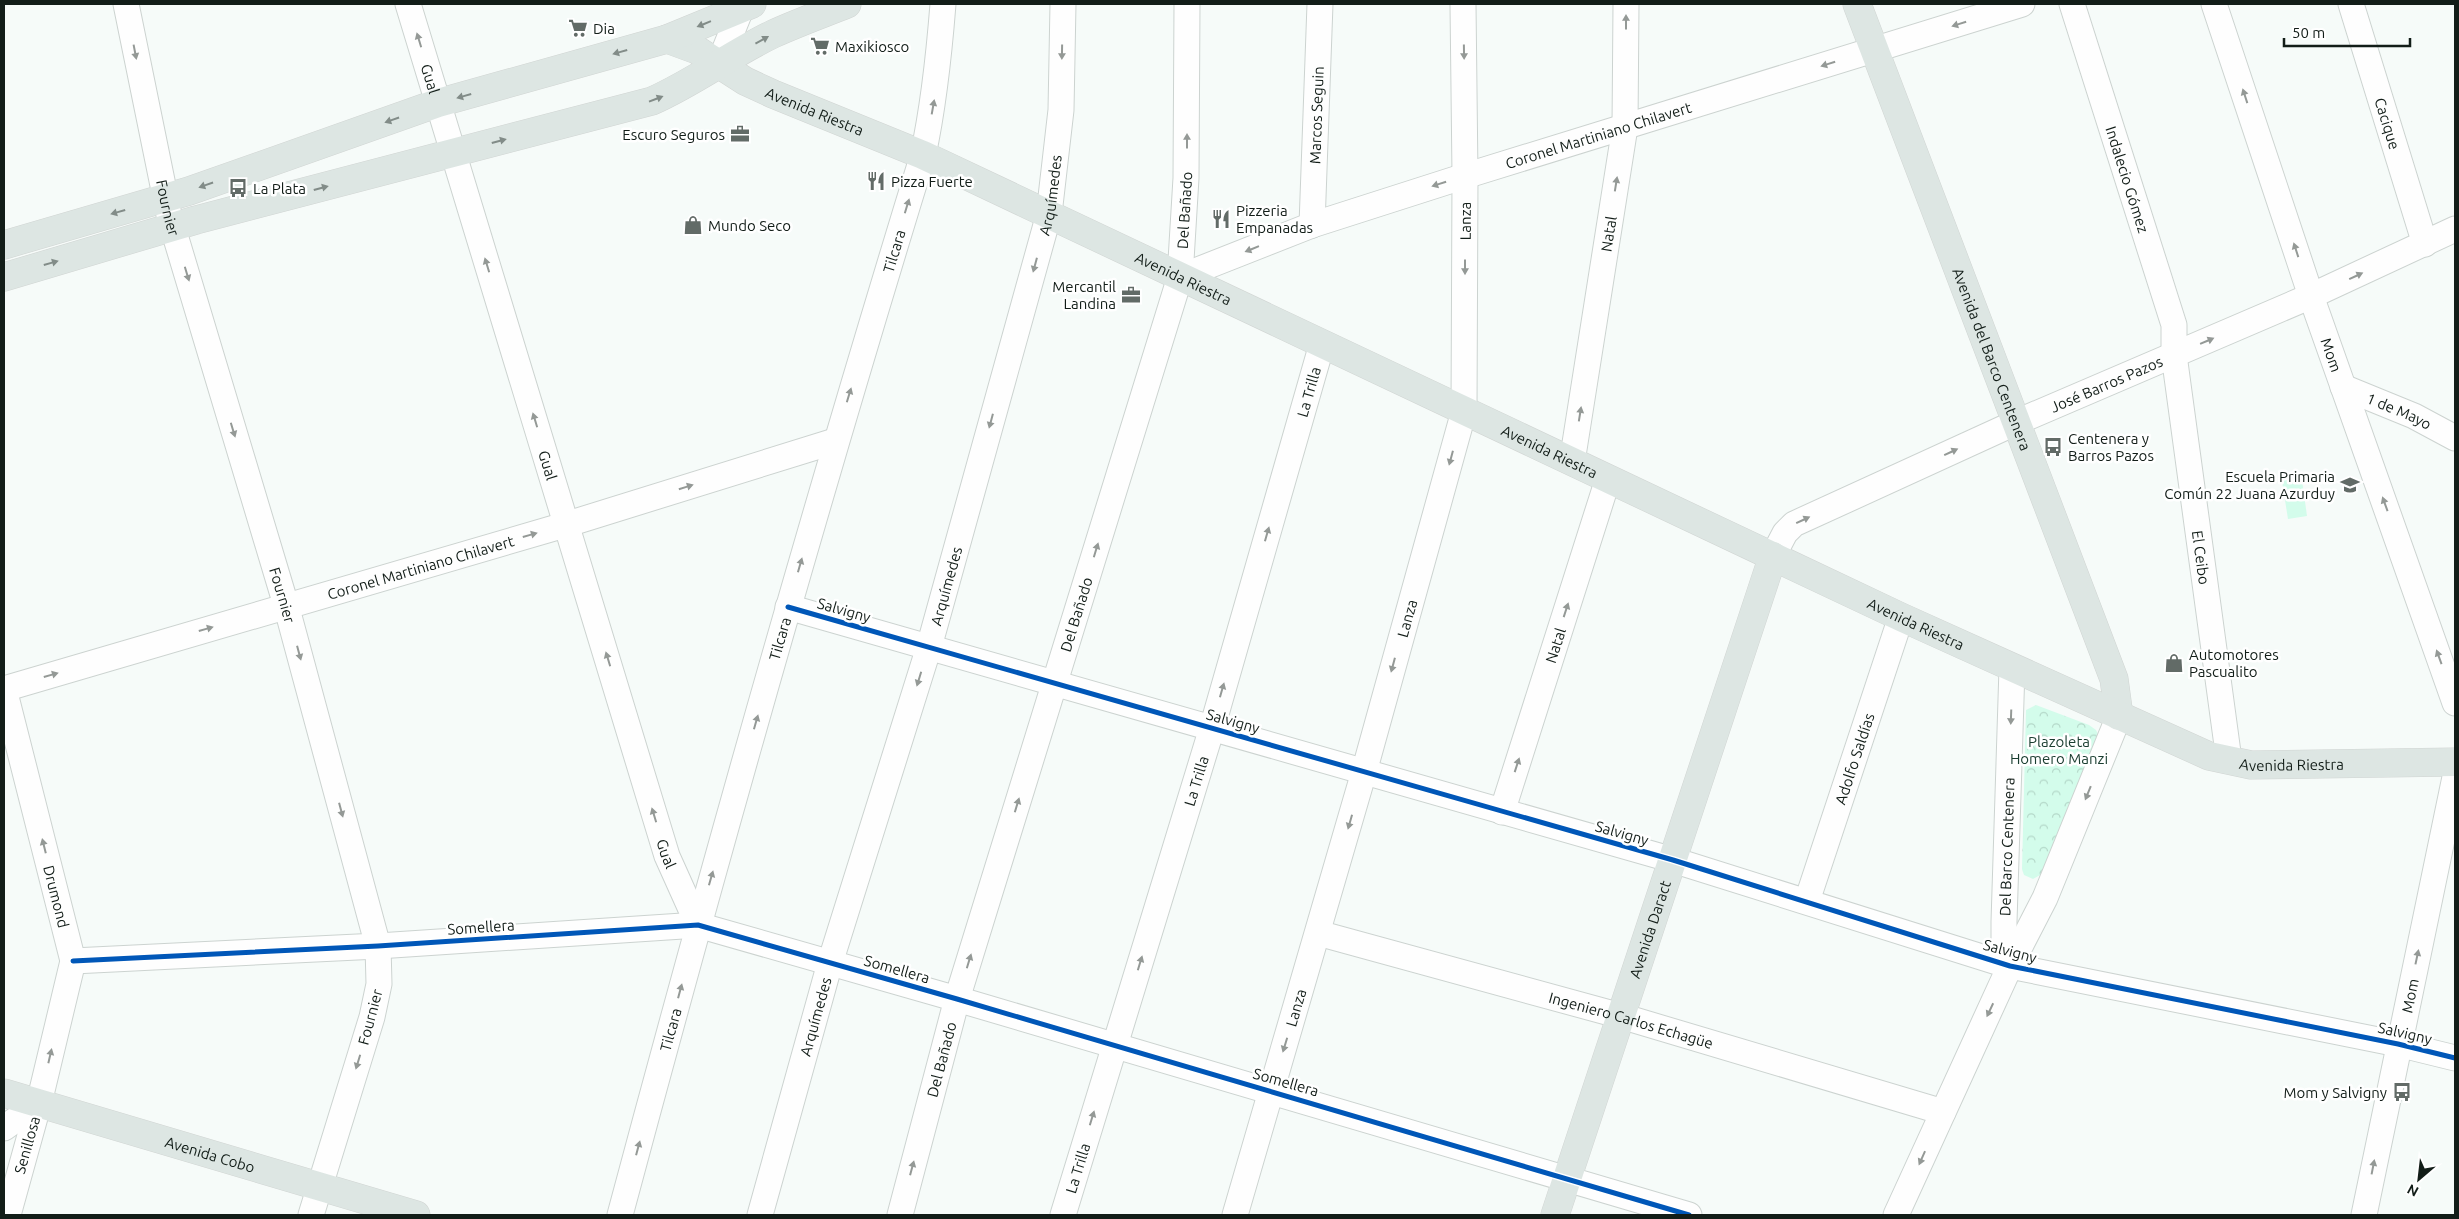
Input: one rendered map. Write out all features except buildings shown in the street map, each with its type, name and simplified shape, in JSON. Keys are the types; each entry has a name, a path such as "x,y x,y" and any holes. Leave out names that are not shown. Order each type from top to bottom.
{"main road":[{"path":"4,276 173,227 652,101 682,88 719,64 772,35 847,4"},
{"name":"Avenida del Barco Centenera","path":"1857,4 2114,679 2119,716"},
{"path":"4,245 165,199 438,104 667,39 744,5"},
{"name":"Avenida Riestra","path":"667,39 697,50 745,81 923,155 1901,617 2189,748 2251,765 2289,766 2455,762"},
{"name":"Avenida Daract","path":"1555,1215 1773,556"},
{"name":"Avenida Cobo","path":"4,1093 416,1215"}],"street":[{"name":"Fournier","path":"126,4 165,199 286,605 378,946 379,984 372,1017 311,1215"},
{"name":"Gual","path":"408,4 452,154 568,524 667,856 698,925"},
{"name":"Tilcara","path":"620,1215 698,925 835,442 923,155 937,81 942,4"},
{"name":"Arquímedes","path":"760,1215 830,962 929,647 1049,214 1061,110 1063,4"},
{"name":"Del Bañado","path":"900,1215 958,999 1180,278 1186,178 1187,4"},
{"name":"Marcos Seguin","path":"1312,225 1320,4"},
{"name":"Lanza","path":"1235,1215 1364,772 1464,411 1465,176 1463,4"},
{"name":"Natal","path":"1572,462 1625,127 1626,4"},
{"name":"Coronel Martiniano Chilavert","path":"1180,278 1312,225 1874,50 1987,9 2022,4"},
{"name":"Indalecio Gómez","path":"2072,4 2174,325 2174,355"},
{"name":"Mom","path":"2214,4 2311,296 2455,703"},
{"name":"Cacique","path":"2351,4 2425,244"},
{"path":"719,64 744,5"},
{"name":"José Barros Pazos","path":"1773,556 1785,533 1794,524 2017,422 2311,296 2455,229"},
{"name":"La Trilla","path":"1063,1215 1212,728 1322,344"},
{"name":"El Ceibo","path":"2174,355 2229,760"},
{"name":"1 de Mayo","path":"2343,387 2414,416 2455,438"},
{"name":"Coronel Martiniano Chilavert","path":"4,689 568,524 835,442"},
{"name":"Natal","path":"1502,812 1608,478"},
{"name":"Salvigny","path":"788,607 1673,860 2010,966 2398,1044 2455,1058"},
{"name":"Adolfo Saldías","path":"1807,901 1901,617"},
{"name":"Del Barco Centenera","path":"2010,966 2004,938 2004,922 2012,668"},
{"name":"Drumond","path":"4,689 73,961 39,1103"},
{"name":"Del Barco Centenera","path":"1896,1215 2010,966 2045,898 2119,716"},
{"name":"Mom","path":"2364,1215 2455,777"},
{"name":"Somellera","path":"73,961 378,946 698,925 958,999 1689,1215"},
{"name":"Ingeniero Carlos Echagüe","path":"1318,933 1621,1016 1943,1112"},
{"path":"4,1128 39,1103"},
{"name":"Senillosa","path":"8,1215 39,1103"}],"green space":[{"path":"2301,473 2307,516 2288,519 2281,475"},
{"name":"Plazoleta Homero Manzi","path":"2036,705 2089,725 2096,730 2099,736 2042,874 2033,879 2024,875 2022,869 2026,710"}],"cycle path":[{"path":"788,607 1673,860 2010,966 2398,1044 2455,1058"},
{"path":"73,961 378,946 698,925 957,999 1689,1215"}],"place":[{"name":"Dia","path":"578,28"},
{"name":"Maxikiosco","path":"820,46"},
{"name":"Escuro Seguros","path":"740,134"},
{"name":"Pizza Fuerte","path":"876,181"},
{"name":"La Plata","path":"238,188"},
{"name":"Pizzeria Empanadas","path":"1221,219"},
{"name":"Mundo Seco","path":"693,225"},
{"name":"Mercantil Landina","path":"1131,295"},
{"name":"Centenera y Barros Pazos","path":"2053,447"},
{"name":"Escuela Primaria Común 22 Juana Azurduy","path":"2350,485"},
{"name":"Automotores Pascualito","path":"2174,663"},
{"name":"Mom y Salvigny","path":"2402,1092"}]}
